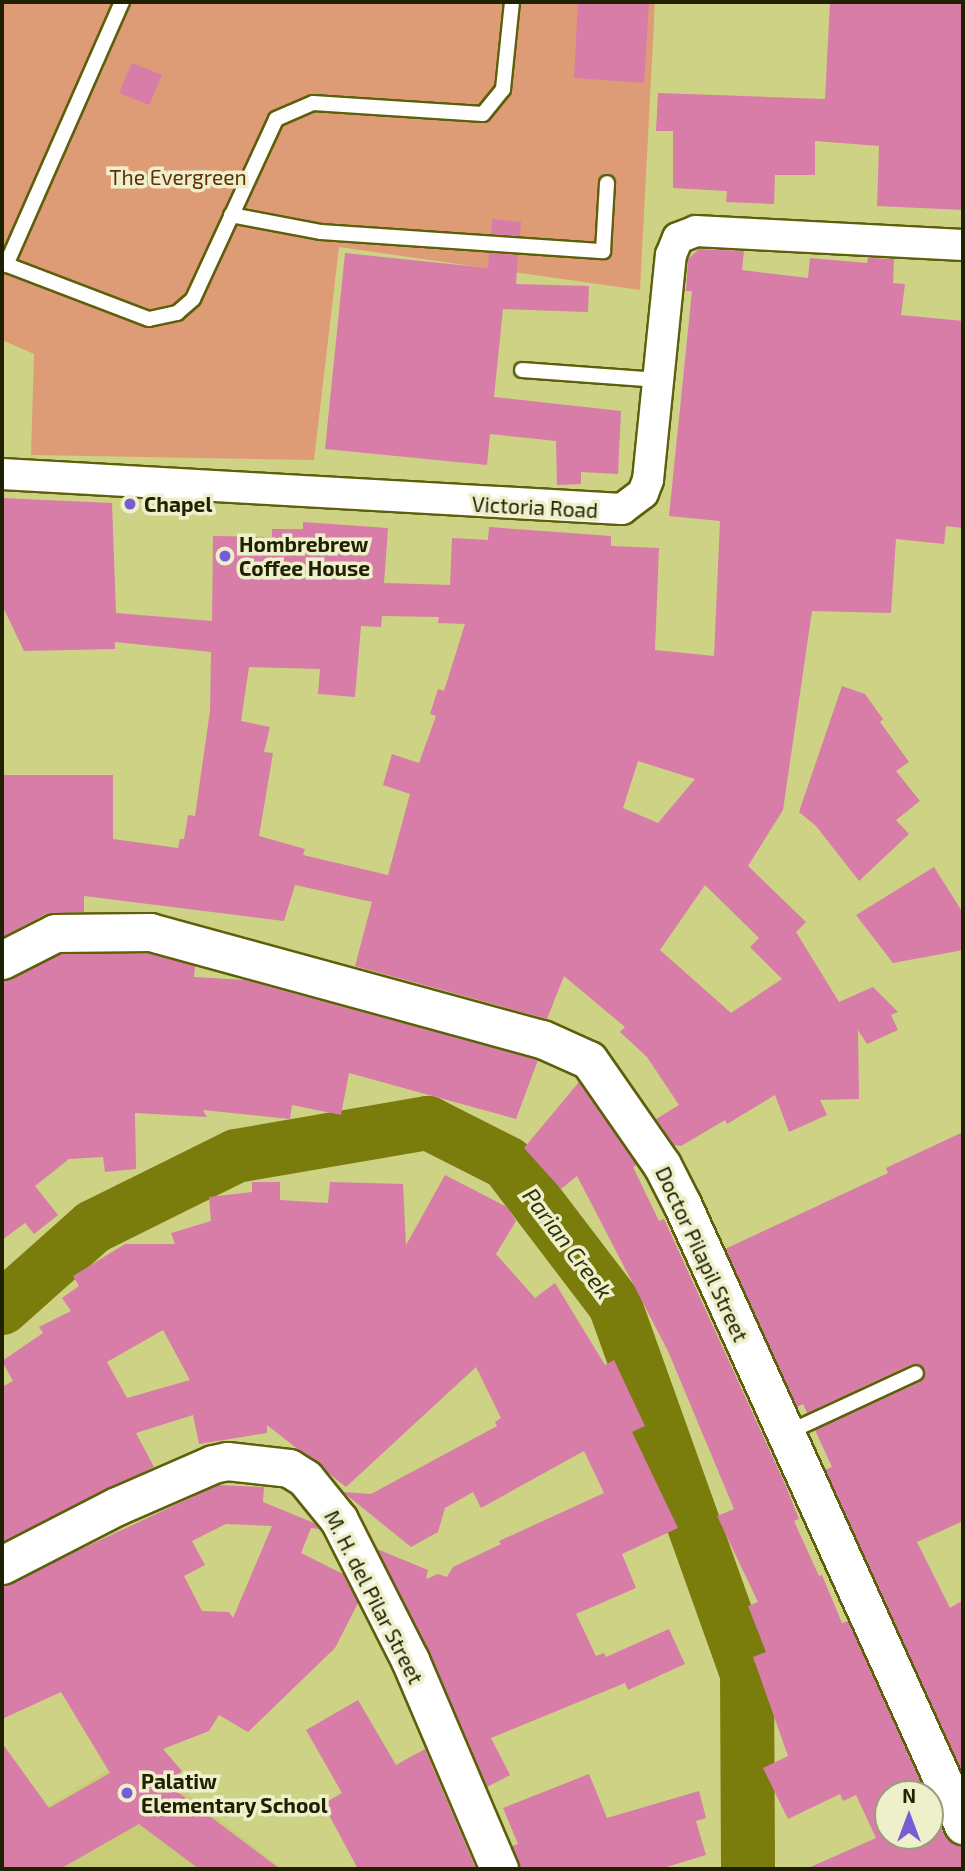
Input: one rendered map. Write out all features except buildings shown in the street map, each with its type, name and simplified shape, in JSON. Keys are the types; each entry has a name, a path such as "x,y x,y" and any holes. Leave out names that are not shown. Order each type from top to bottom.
{"street":[{"name":"Victoria Road","path":"2,474 607,511 634,503 648,480 671,255 678,238 686,233 963,245"},
{"name":"Doctor Pilapil Street","path":"2,960 55,933 150,932 542,1039 589,1060 662,1166 963,1825"},
{"name":"M. H. del Pilar Street","path":"2,1565 117,1506 213,1464 228,1461 289,1468 305,1478 339,1520 410,1660 499,1869"}],"lane":[{"path":"122,2 4,264 149,319 177,313 193,299 276,119 313,103 482,114 491,107 503,89 512,2"},
{"path":"231,215 321,232 603,251 607,183"},
{"path":"522,370 659,380"},
{"path":"786,1433 916,1373"}],"shaded area":[{"name":"Palatiw Elementary School","path":"135,1754 280,1869 2,1869 2,1833"}],"green space":[{"name":"The Evergreen","path":"2,2 655,2 640,290 339,247 314,460 31,455 34,354 2,340"}],"waterway":[{"name":"Parian Creek","path":"2,1308 93,1227 236,1156 428,1123 507,1163 615,1305 747,1673 748,1869"}],"place":[{"name":"Chapel","path":"130,504"},
{"name":"Hombrebrew Coffee House","path":"225,556"},
{"name":"Palatiw Elementary School","path":"127,1793"}]}
